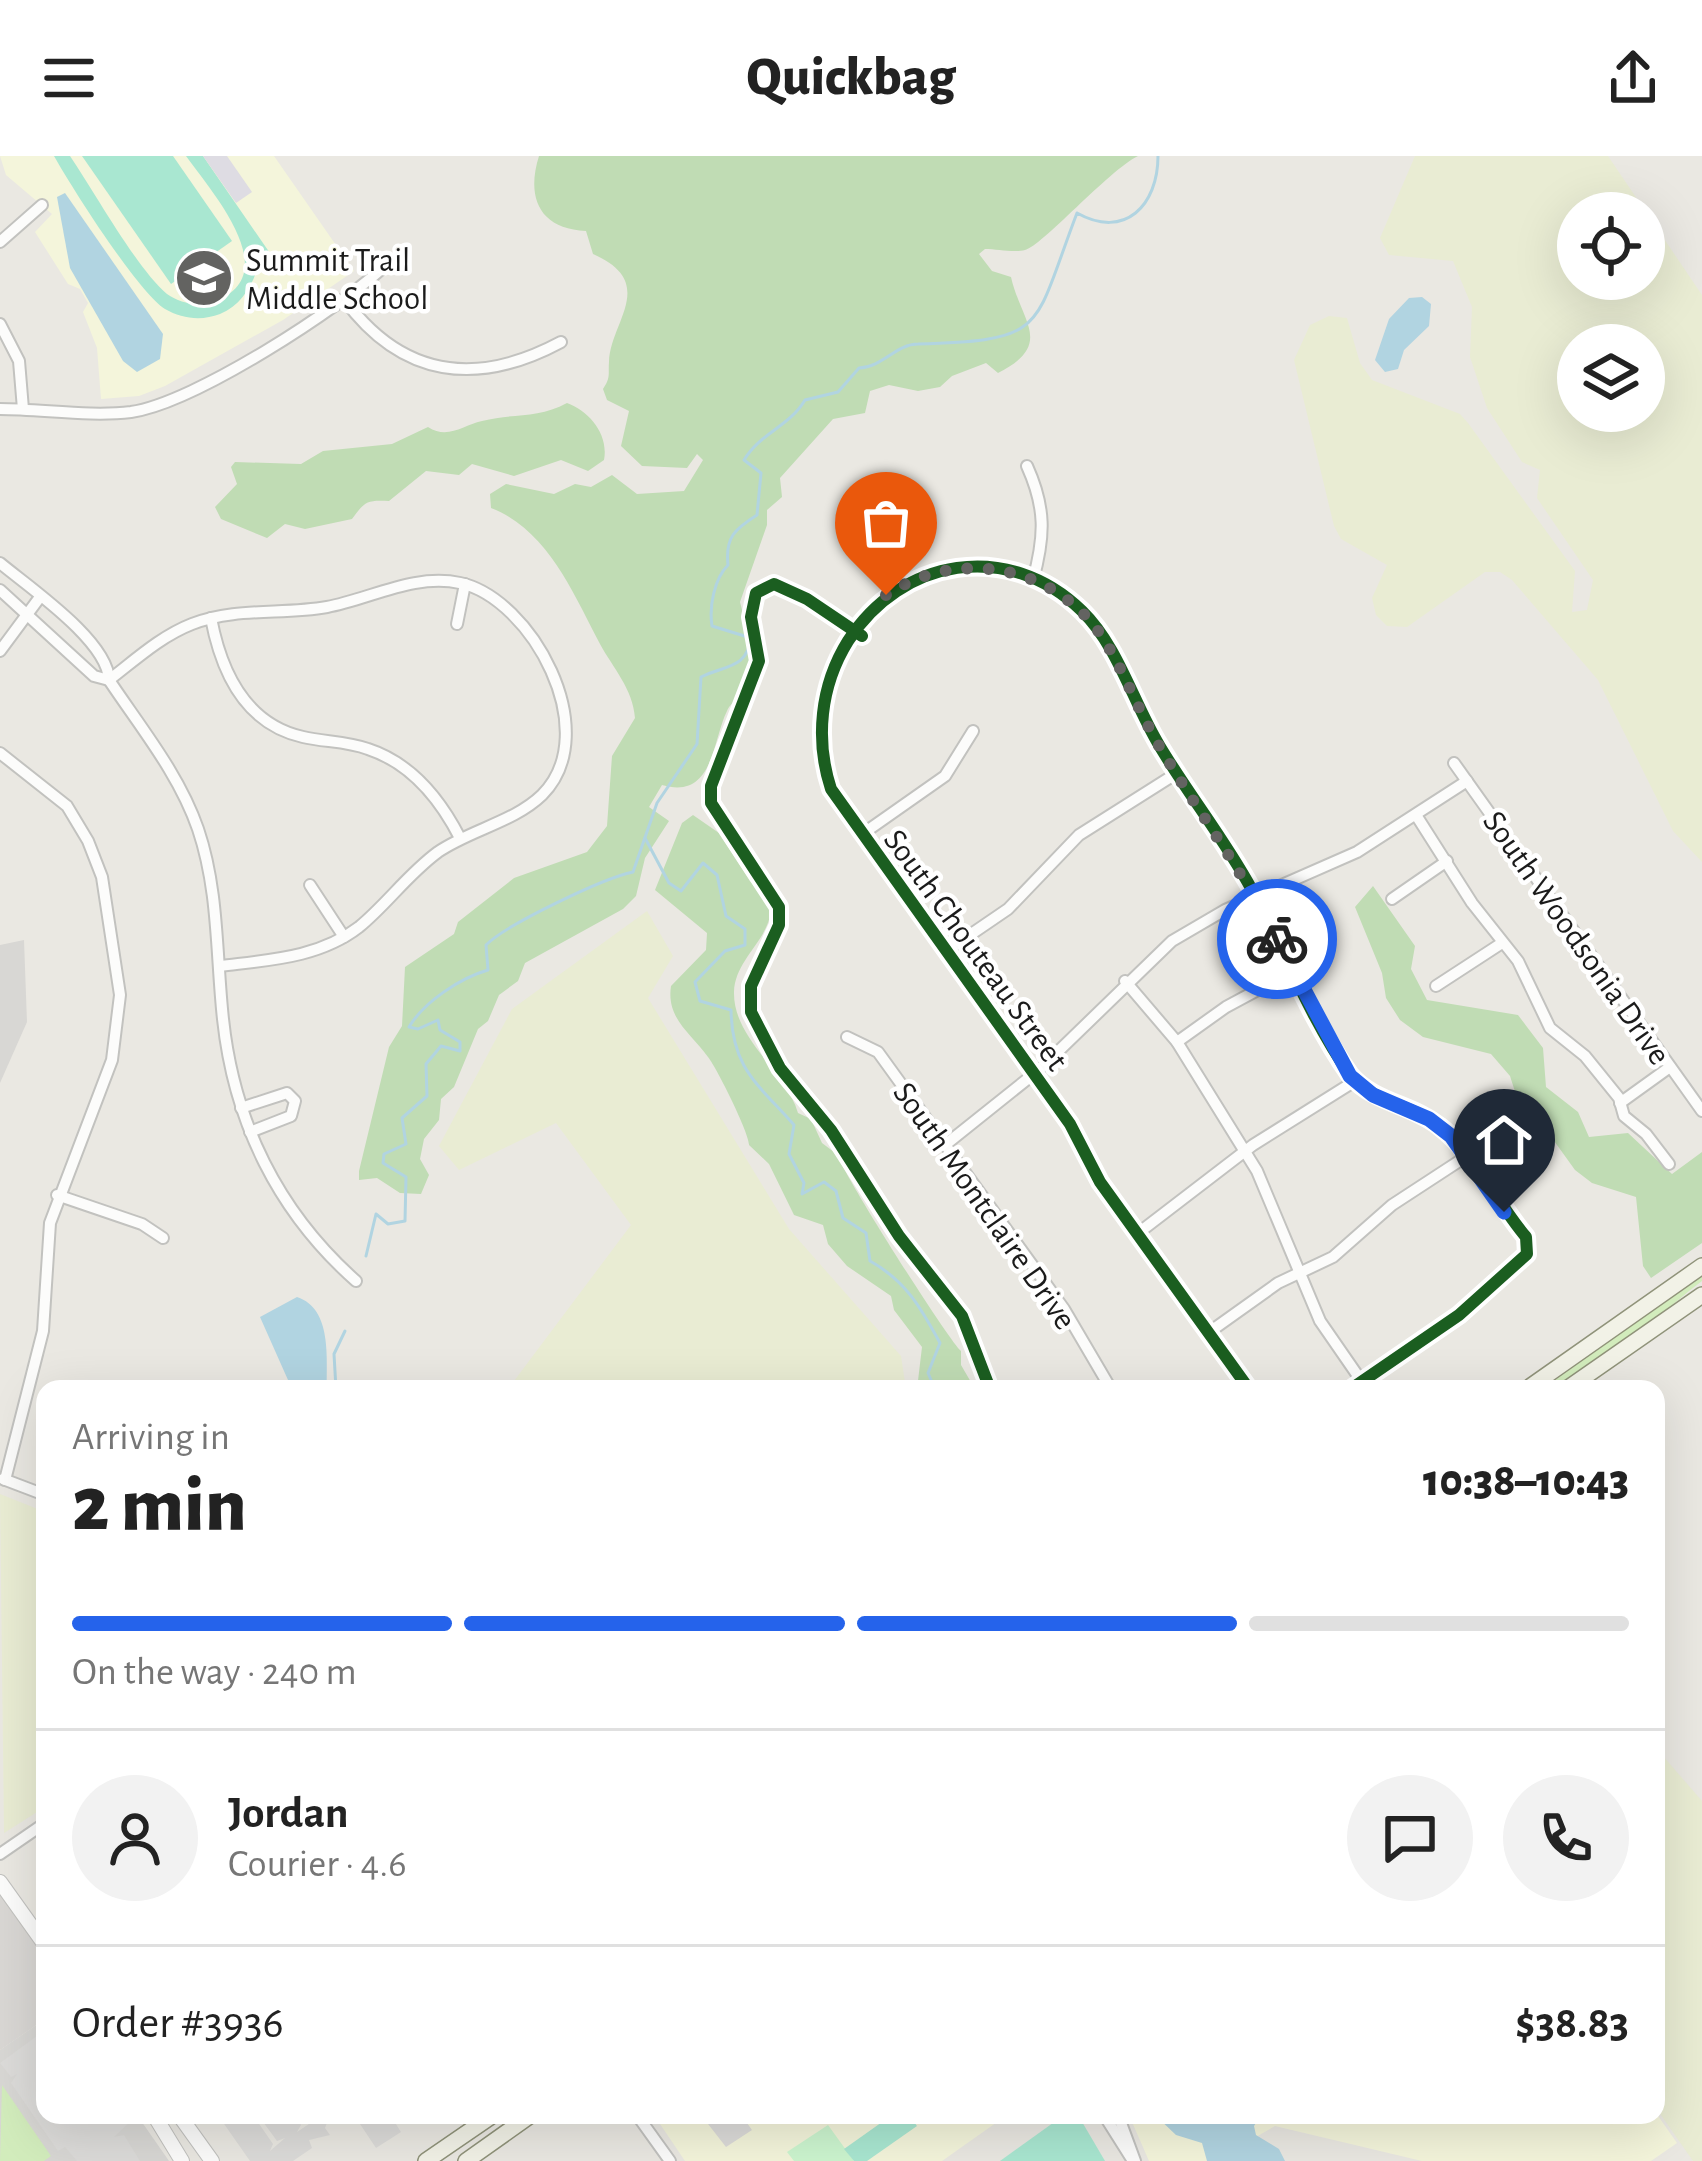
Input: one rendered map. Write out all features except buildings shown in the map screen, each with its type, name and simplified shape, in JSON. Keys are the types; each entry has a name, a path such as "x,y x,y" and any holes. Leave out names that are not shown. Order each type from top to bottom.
{"main road":[{"path":"1539,1380 1702,1266"},
{"path":"1580,1380 1702,1294"},
{"path":"426,2161 468,2124"},
{"path":"466,2161 518,2124"}],"street":[{"path":"0,242 42,205"},
{"path":"0,409 115,412 149,408 220,373 344,299 388,263"},
{"path":"344,299 386,347 465,369 514,365 561,342"},
{"path":"0,324 19,362 22,409"},
{"path":"1027,466 1043,510 1043,541 1033,580 1081,610 1104,639 1177,773 1256,897 1332,1050 1354,1081 1429,1119 1467,1156 1526,1237 1527,1254 1459,1316 1368,1380"},
{"path":"876,532 903,583"},
{"path":"0,563 96,650 109,668 109,680 173,775 197,828 212,886 228,1058 241,1108 288,1206 356,1281"},
{"name":"South Chouteau Street","path":"1033,580 965,566 903,583 874,607 836,660 821,719 821,758 830,789 861,835 1035,1074 1137,1234 1243,1380"},
{"path":"109,680 167,637 211,618 324,608 417,583 465,584 513,617 549,669 566,704 568,743 562,765 541,795 460,838 415,870 344,937 289,958 220,966"},
{"path":"457,624 465,584"},
{"path":"0,590 94,676 109,680"},
{"path":"0,651 40,597"},
{"path":"211,618 228,676 251,709 298,736 351,744 388,758 431,792 460,838"},
{"path":"861,835 935,785 958,760 973,731"},
{"path":"0,753 67,806 88,841 102,877 120,995 112,1060 57,1196 40,1380"},
{"name":"South Woodsonia Drive","path":"1454,763 1702,1111"},
{"path":"945,952 1017,901 1079,835 1177,773"},
{"path":"946,1144 1035,1074 1125,981 1172,941 1357,852 1467,781"},
{"path":"1415,814 1518,961 1550,1028 1585,1056 1620,1103 1624,1116 1646,1134 1669,1164"},
{"path":"1392,899 1448,861"},
{"path":"310,885 344,937"},
{"path":"1436,986 1502,943"},
{"path":"1177,1042 1226,1007 1293,971"},
{"path":"1125,981 1177,1042 1269,1194 1320,1321 1356,1380"},
{"name":"South Montclaire Drive","path":"847,1037 878,1052 1064,1309 1106,1380"},
{"path":"1620,1103 1670,1066"},
{"path":"1137,1234 1244,1152 1354,1081"},
{"path":"241,1108 287,1094 296,1101 291,1116 250,1132"},
{"path":"1208,1333 1298,1274 1333,1257 1392,1204 1467,1156"},
{"path":"57,1196 102,1208 164,1238"},
{"path":"36,1395 2,1479 36,1492"},
{"path":"0,1854 36,1829"},
{"path":"0,1882 36,1932"},
{"path":"159,2124 182,2161"},
{"path":"185,2124 212,2161"},
{"path":"643,2124 670,2161"},
{"path":"1110,2124 1134,2161"},
{"path":"1121,2124 1134,2161"}],"shaded area":[{"name":"Summit Trail Middle School","path":"0,156 274,156 354,271 283,320 165,386 139,396 101,399 97,348 83,312 88,303 80,289 68,284 35,232 52,214 6,175"},
{"path":"203,156 227,156 252,192 236,203"},
{"path":"1415,156 1608,156 1632,192 1557,192 1557,300 1665,300 1665,240 1702,295 1702,862 1673,831 1598,680 1512,580 1500,572 1485,572 1407,627 1387,626 1376,615 1372,598 1387,565 1341,539 1334,526 1294,360 1310,325 1329,316 1347,318 1360,363 1372,380 1460,414 1468,423 1575,571 1572,612 1587,610 1593,580 1537,498 1540,470 1522,462 1487,408 1470,357 1472,307 1453,261 1389,255 1380,238"},
{"path":"647,911 673,956 648,998 789,1229 901,1356 905,1380 515,1380 631,1225 556,1123 459,1170 439,1146 512,1009"},
{"path":"24,940 27,1022 0,1083 0,945"},
{"path":"0,1494 36,1508 36,1813 4,1833"},
{"path":"1665,1758 1702,1801 1702,2161 1693,2161 1665,2121"},
{"path":"0,1879 36,1930 36,2025 0,2050"},
{"path":"36,2025 36,2124 143,2124 169,2161 0,2161 0,2050"},
{"path":"36,2037 36,2119 11,2083 17,2074 11,2077 0,2063"},
{"path":"39,2124 128,2124 114,2137 124,2135 140,2161 77,2161 65,2147 58,2151"},
{"path":"224,2124 259,2124 273,2144 270,2151 285,2138 277,2141 265,2124 300,2124 297,2132 309,2124 327,2124 330,2135 309,2140 312,2148 293,2161 250,2161"},
{"path":"360,2124 396,2124 401,2132 376,2148"},
{"path":"660,2124 994,2124 942,2161 685,2161"},
{"path":"708,2124 748,2124 752,2130 726,2147"},
{"path":"1133,2124 1664,2124 1677,2143 1651,2161 1422,2161 1275,2126 1214,2161 1149,2161"}],"green space":[{"path":"54,156 70,156 143,267 177,300 212,302 234,290 244,273 237,232 186,156 203,156 274,259 263,267 259,263 246,293 228,310 199,318 165,309 123,262"},
{"path":"82,156 173,156 232,241 171,284"},
{"path":"539,156 1138,156 1033,246 1021,251 985,249 979,254 992,271 1011,277 1030,331 1030,342 1015,362 998,373 986,363 952,376 940,387 918,391 889,385 870,391 865,413 833,419 780,478 782,497 767,510 767,525 740,602 753,652 708,765 692,784 662,785 649,807 669,821 645,858 636,896 623,909 525,963 518,981 499,995 488,1021 478,1029 454,1087 441,1099 439,1120 424,1139 420,1159 429,1175 421,1194 400,1193 377,1178 359,1180 359,1171 389,1047 402,1026 405,967 454,934 458,922 514,878 587,852 607,826 612,756 635,718 626,688 557,566 528,532 491,508 490,494 506,484 554,494 575,484 591,487 612,475 637,494 684,491 703,460 697,454 687,468 642,466 621,446 629,411 607,400 603,389 627,290 613,265 593,254 586,231 557,224 540,208 534,185"},
{"path":"567,403 590,418 603,441 604,460 588,471 561,460 514,476 472,464 459,475 426,471 389,501 364,505 352,519 305,529 285,524 267,538 221,519 215,507 237,484 231,467 235,462 301,464 323,451 392,444 428,427 449,432"},
{"path":"693,815 719,833 750,881 771,900 767,925 736,979 736,1009 742,1025 798,1113 811,1119 822,1143 838,1155 896,1255 961,1351 961,1365 970,1380 918,1380 922,1347 894,1310 891,1296 847,1266 828,1244 823,1225 794,1215 769,1164 749,1145 713,1064 676,1017 671,986 706,950 707,933 655,890 682,823"},
{"path":"1373,886 1415,946 1411,969 1427,1000 1518,1015 1543,1048 1546,1087 1578,1112 1589,1137 1628,1133 1672,1174 1702,1152 1702,1243 1651,1278 1643,1266 1636,1197 1592,1183 1575,1170 1539,1120 1518,1101 1510,1076 1491,1054 1423,1037 1400,1020 1386,998 1382,973 1355,907"},
{"path":"1702,1274 1702,1281 1600,1363 1570,1380 1550,1380"},
{"path":"2,2085 51,2156 44,2161 0,2161"},
{"path":"879,2124 917,2126 867,2161 854,2161 844,2149"},
{"path":"1051,2124 1083,2124 1105,2161 1000,2161"},
{"path":"828,2125 854,2161 794,2161 787,2152"}],"water":[{"path":"65,193 163,334 160,359 137,372 123,361 70,268 57,197"},
{"path":"1422,297 1431,304 1429,326 1404,350 1398,369 1385,372 1375,360 1389,319 1409,298"},
{"path":"297,1297 309,1303 322,1324 327,1380 288,1380 260,1317"},
{"path":"1164,2124 1255,2124 1256,2135 1279,2149 1285,2161 1207,2161 1202,2143 1176,2135"}],"waterway":[{"path":"366,1256 376,1214 388,1224 405,1221 406,1177 383,1163 384,1154 406,1144 402,1118 427,1096 426,1064 441,1046 460,1051 460,1042 440,1030 438,1020 418,1029 409,1027 444,992 488,970 486,945 497,936 556,903 633,872 657,803 697,744 701,677 740,661 749,648 751,638 712,626 711,610 716,585 728,565 730,541 757,515 761,473 744,460 805,400 838,392 859,368 903,348 992,338 1030,321 1052,283 1077,213 1110,222 1136,213 1152,189 1158,156"},
{"path":"645,838 669,883 681,891 703,863 717,875 726,916 745,929 745,945 725,951 695,982 700,1001 731,1010 742,1062 794,1125 789,1154 804,1183 802,1194 824,1182 836,1191 843,1218 866,1233 870,1261 903,1287 926,1318 940,1343 928,1373 931,1380"},
{"path":"335,1380 334,1354 345,1331"}],"cycle path":[{"path":"1243,1380 1100,1182 1070,1124 831,789 823,752 823,714 839,658 870,613 926,576 989,567 1022,574 1053,588 1095,625 1159,745 1241,871 1310,1008 1350,1075 1370,1092 1428,1119 1452,1137 1526,1237 1527,1254 1459,1315 1364,1380"},
{"path":"862,636 807,599 774,584 756,593 751,617 759,661 711,786 711,803 779,907 779,925 751,986 751,1012 780,1068 831,1130 899,1236 962,1316 987,1380"}],"way so far":[{"path":"886,595 903,583 965,566 1014,572 1043,584 1081,610 1104,639 1158,744 1246,879 1277,939"}],"place":[{"name":"Summit Trail Middle School","path":"204,278"}],"route":[{"path":"1277,939 1332,1050 1354,1081 1373,1095 1429,1119 1451,1136 1504,1212"}]}
